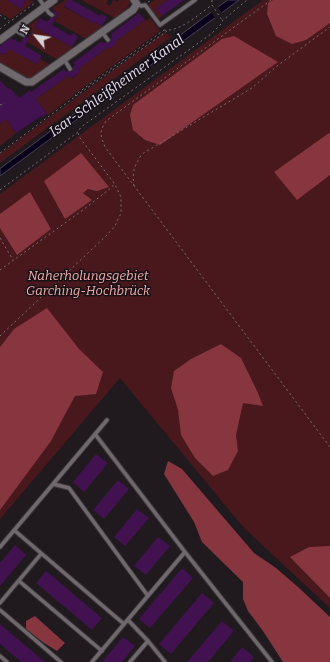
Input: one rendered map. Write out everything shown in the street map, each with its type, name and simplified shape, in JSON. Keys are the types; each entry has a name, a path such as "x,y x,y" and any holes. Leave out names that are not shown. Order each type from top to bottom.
{"street":[{"path":"0,40 54,0"},
{"path":"0,67 26,82 32,82 133,10 135,2"}],"lane":[{"path":"40,0 49,13 52,14"},
{"path":"135,2 141,6 145,5 160,25 195,0"},
{"path":"15,29 24,35"},
{"path":"102,32 108,40"},
{"path":"64,59 70,69"},
{"path":"0,547 107,420"},
{"path":"96,434 185,552 272,662"},
{"path":"54,484 69,488 148,596"},
{"path":"14,530 124,624"},
{"path":"92,662 185,552"},
{"path":"0,603 41,554"},
{"path":"19,581 102,651"},
{"path":"0,610 61,662"},
{"path":"128,620 165,662"},
{"path":"130,662 148,641"},
{"path":"0,656 7,662"}],"path":[{"path":"0,29 40,0"},
{"path":"212,0 212,6 222,21"},
{"path":"0,190 78,132 81,127 211,34 222,21 248,0"},
{"path":"271,0 106,121 101,130 101,137 105,147 330,447"},
{"path":"0,152 76,96 75,94 164,30 175,30 181,27 212,6"},
{"path":"0,15 10,22 15,29"},
{"path":"134,186 133,174 135,164 142,154 252,88 277,66 330,27"},
{"path":"0,105 5,103"},
{"path":"0,336 102,240 115,226 121,213 121,197 114,183 80,138 78,132"},
{"path":"0,270 83,210 112,187 114,183"},
{"path":"0,238 14,260"}],"green space":[{"path":"0,0 7,0 21,9 26,0 34,2 11,19 0,13"},
{"path":"65,0 68,0 64,7 93,23 94,22 102,26 102,28 86,39 55,21 59,13 54,11 52,8"},
{"path":"108,0 106,4 110,6 113,0 118,2 119,0 129,0 130,2 127,8 115,18 83,1"},
{"path":"155,0 168,0 157,8 162,16 158,19 148,5"},
{"name":"Naherholungsgebiet Garching-Hochbrück","path":"263,0 330,0 330,608 244,528 120,378 0,519 0,194"},
{"path":"40,18 35,27 72,47 72,50 58,60 27,42 31,34 23,29"},
{"path":"150,18 160,31 48,115 36,99 69,75 72,79 80,72 78,69 107,48 108,49 113,46 116,41"},
{"path":"165,32 171,37 0,163 0,154"},
{"path":"24,45 30,49 25,58 37,64 40,59 51,65 30,80 0,63 0,53 5,55 9,48"},
{"path":"0,111 16,133 0,146 0,124 2,122"}],"shaded area":[{"path":"273,0 330,0 330,23 306,40 292,44 276,36 267,14 268,3"},
{"path":"234,36 278,62 160,145 145,140 133,130 130,115 133,105 222,39"},
{"path":"329,133 330,175 297,200 274,172"},
{"path":"81,153 109,187 97,191 88,189 83,193 92,200 65,219 44,181"},
{"path":"30,192 51,229 17,255 0,228 0,214"},
{"path":"47,308 79,349 103,372 96,394 75,396 51,441 0,510 0,347 14,329"},
{"path":"221,344 241,358 263,406 243,403 236,435 238,451 228,470 213,476 195,458 181,435 178,410 171,388 174,371 191,359"},
{"path":"168,461 182,469 254,553 276,568 330,617 330,662 283,662 248,611 243,599 243,582 202,542 194,522 164,474"},
{"path":"330,546 330,598 290,557 309,547"},
{"path":"35,616 65,643 57,651 26,629 26,621"}],"water":[{"name":"Isar-Schleißheimer Kanal","path":"228,0 239,0 0,176 0,169"}],"pier":[{"path":"217,6 223,15 216,19 210,11"}],"building":[{"path":"7,0 26,0 21,9"},
{"path":"68,0 72,0 100,16 101,14 107,17 102,26 94,22 93,23 64,6"},
{"path":"168,0 184,0 162,16 156,8"},
{"path":"54,11 59,13 52,25 71,36 73,33 78,37 72,47 35,27 40,18 47,22 50,18 54,18"},
{"path":"139,13 145,20 116,41 117,43 113,46 108,49 107,48 78,69 80,72 71,79 69,75 36,99 47,114 42,117 41,116 16,133 6,119 0,124 0,80 8,89 10,88 20,98 64,69 66,72 72,72 75,65 73,63 102,41 103,43 110,42 112,37 111,34"},
{"path":"26,31 31,34 25,46 42,56 37,64 9,49 5,55 0,53 1,45 11,38 20,43 23,38 27,37"},
{"path":"96,454 108,463 84,492 73,482"},
{"path":"118,480 129,489 104,519 93,510"},
{"path":"137,509 149,518 125,546 114,537"},
{"path":"158,537 170,546 146,575 134,566"},
{"path":"15,545 26,555 0,586 0,563"},
{"path":"182,568 193,578 150,628 139,619"},
{"path":"46,571 102,618 92,630 36,583"},
{"path":"202,593 214,603 171,654 159,644"},
{"path":"222,621 234,631 208,662 187,662"},
{"path":"0,624 45,662 21,662 0,644"},
{"path":"123,637 135,646 122,662 102,662"},
{"path":"242,647 254,657 250,662 230,662"}]}
